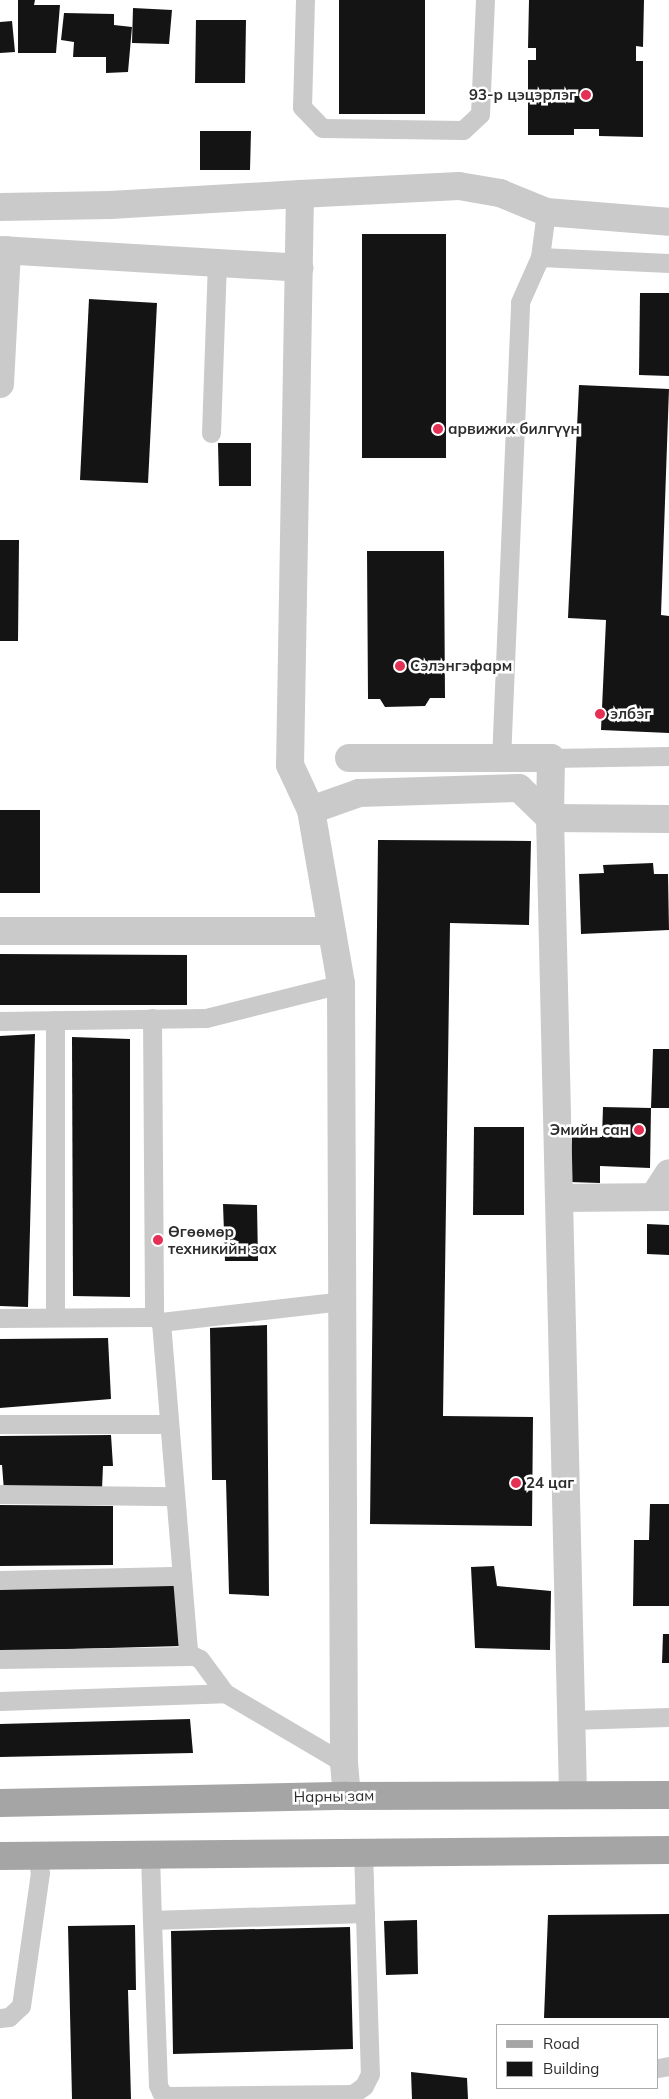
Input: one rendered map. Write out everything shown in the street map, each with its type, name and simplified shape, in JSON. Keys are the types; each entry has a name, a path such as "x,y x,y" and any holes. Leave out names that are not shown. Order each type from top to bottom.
{"main road":[{"name":"Нарны зам","path":"0,1803 347,1796 669,1795"},
{"path":"0,1856 669,1850"}],"street":[{"path":"0,207 110,205 459,186 500,193 546,212 669,222"},
{"path":"300,194 290,766 311,810 341,984 344,1763 347,1796"},
{"path":"0,384 3,250 299,268"},
{"path":"349,758 501,760 551,758 550,818 574,1795"},
{"path":"311,810 359,793 519,788 550,818 669,819"},
{"path":"0,931 331,931"},
{"path":"559,1198 662,1197 669,1173"}],"lane":[{"path":"305,0 302,107 322,128 463,130 480,114 485,0"},
{"path":"501,760 520,302 540,257 546,212"},
{"path":"540,257 669,263"},
{"path":"211,433 217,263"},
{"path":"551,758 669,756"},
{"path":"0,1021 206,1018 341,984"},
{"path":"152,1018 157,1320 169,1424 188,1654 190,1656"},
{"path":"55,1020 55,1317"},
{"path":"0,1318 55,1317 157,1320 342,1302"},
{"path":"0,1424 169,1424"},
{"path":"0,1494 175,1496"},
{"path":"0,1580 182,1576"},
{"path":"0,1660 190,1656 200,1659 225,1693 344,1763"},
{"path":"0,1701 225,1693"},
{"path":"571,1720 669,1717"},
{"path":"150,1854 158,2084 161,2092 167,2096 353,2094 364,2086 370,2074 363,1852"},
{"path":"0,2018 9,2018 21,2006 40,1873 37,1856"},
{"path":"152,1920 365,1913"}],"building":[{"path":"18,0 35,0 34,5 60,5 56,53 18,53"},
{"path":"339,0 425,0 425,114 339,114"},
{"name":"93-р цэцэрлэг","path":"529,0 644,0 643,47 636,46 636,61 643,61 643,137 599,136 599,129 574,129 574,135 528,135 528,60 536,60 536,48 528,48"},
{"path":"133,8 172,10 169,44 132,43"},
{"path":"64,13 114,14 114,25 132,27 128,72 106,73 106,57 73,57 74,42 61,40"},
{"path":"196,20 246,20 245,83 195,83"},
{"path":"12,21 15,52 0,53 0,22"},
{"path":"200,131 251,131 250,170 200,170"},
{"path":"362,234 446,234 446,458 362,458"},
{"path":"640,293 669,293 669,376 639,375"},
{"path":"89,299 157,303 148,483 80,480"},
{"path":"579,385 669,389 661,615 669,616 669,733 601,730 606,620 568,618"},
{"path":"218,443 251,443 251,486 219,486"},
{"path":"0,540 19,540 18,641 0,641"},
{"path":"367,551 444,551 445,698 430,698 425,706 385,707 380,699 368,699"},
{"path":"0,810 40,810 40,893 0,893"},
{"path":"378,840 531,841 529,925 450,923 443,1416 533,1417 532,1526 370,1524"},
{"path":"653,863 654,874 668,874 669,930 581,934 579,874 604,873 603,865"},
{"path":"0,954 187,955 187,1005 0,1005"},
{"path":"35,1034 28,1307 0,1306 0,1036"},
{"path":"72,1037 130,1039 130,1297 73,1296"},
{"path":"653,1049 669,1049 669,1108 651,1108"},
{"path":"603,1107 651,1108 650,1168 600,1166 600,1183 570,1182 572,1136 602,1137"},
{"path":"474,1127 524,1127 524,1215 473,1215"},
{"path":"223,1204 257,1205 258,1261 225,1261"},
{"path":"647,1224 669,1225 669,1255 647,1254"},
{"path":"267,1325 269,1596 229,1594 226,1480 212,1480 210,1328"},
{"path":"108,1338 111,1399 0,1408 0,1339"},
{"path":"111,1435 113,1466 103,1466 102,1489 4,1491 2,1465 0,1465 0,1436"},
{"path":"650,1504 669,1504 669,1606 633,1606 634,1540 649,1540"},
{"path":"0,1505 113,1506 113,1565 0,1566"},
{"path":"494,1566 497,1586 551,1591 550,1650 475,1648 471,1567"},
{"path":"176,1585 181,1646 0,1651 0,1588"},
{"path":"663,1634 669,1634 669,1663 662,1663"},
{"path":"190,1719 193,1753 0,1757 0,1724"},
{"path":"669,1914 669,2018 544,2018 548,1915"},
{"path":"417,1920 418,1974 386,1975 384,1921"},
{"path":"135,1925 136,1990 128,1990 131,2099 72,2099 68,1926"},
{"path":"350,1927 353,2049 173,2054 171,1931"},
{"path":"411,2072 467,2078 468,2099 412,2099"}],"place":[{"name":"93-р цэцэрлэг","path":"586,95"},
{"name":"арвижих билгүүн","path":"438,429"},
{"name":"Сэлэнгэфарм","path":"400,666"},
{"name":"элбэг","path":"600,714"},
{"name":"Эмийн сан","path":"639,1130"},
{"name":"Өгөөмөр техникийн зах","path":"158,1240"},
{"name":"24 цаг","path":"516,1483"}]}
